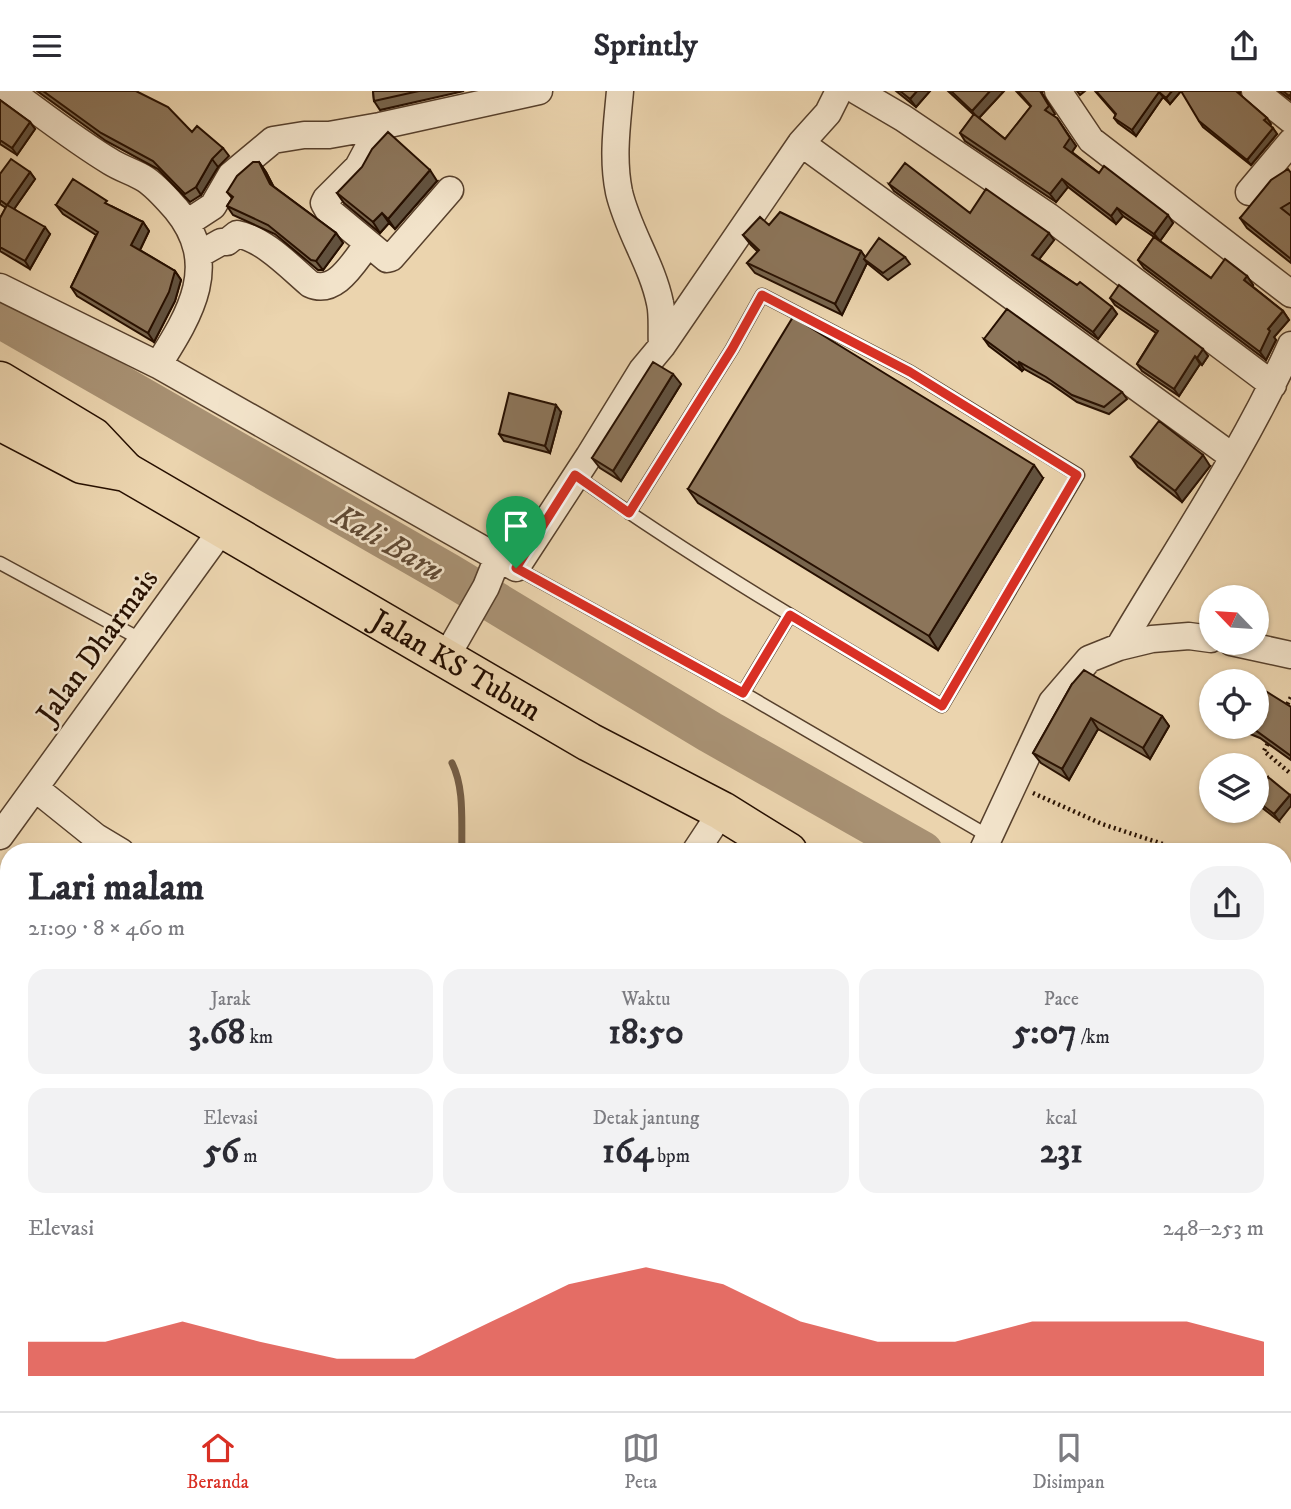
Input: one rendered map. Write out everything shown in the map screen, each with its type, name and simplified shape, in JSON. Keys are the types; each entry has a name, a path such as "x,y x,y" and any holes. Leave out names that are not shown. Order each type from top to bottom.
{"highway":[{"path":"0,381 93,437 125,472"},
{"path":"0,421 82,464 125,472"},
{"name":"Jalan KS Tubun","path":"125,472 223,529 451,648 589,742 722,811 775,843"}],"street":[{"path":"10,91 112,163 147,179 187,223 198,255 199,282 195,298 177,336 158,365"},
{"path":"187,223 213,206 231,175 273,140 304,135 329,135 380,126 539,91"},
{"path":"620,91 615,133 616,174 627,216 660,304 662,346"},
{"path":"451,648 486,587 589,456 642,370 662,346 801,143 828,113 839,91"},
{"path":"857,91 903,118 1048,216 1273,385"},
{"path":"1058,91 1091,140 1291,294"},
{"path":"1255,91 1291,120"},
{"path":"380,126 358,167 324,203 328,210 383,258 391,258 450,190"},
{"path":"1249,192 1291,142"},
{"path":"801,143 1233,457"},
{"path":"198,255 221,242 227,242 237,234 243,235 319,288 327,287 339,279 368,244"},
{"path":"0,287 158,365 507,562"},
{"path":"1119,646 1233,457 1273,385 1291,345"},
{"name":"Jalan Dharmais","path":"0,836 223,529"},
{"path":"987,843 1052,702 1088,659 1119,646 1152,639 1199,637"},
{"path":"1269,650 1291,655"},
{"path":"35,788 106,843"},
{"path":"701,843 722,811"}],"lane":[{"path":"575,475 629,513 790,615 942,706 1077,475 910,372 762,295 732,349 629,513"},
{"path":"507,562 743,693 983,843"},
{"path":"0,563 142,640"},
{"path":"743,693 790,615"}],"path":[{"path":"1280,719 1291,697"},
{"path":"1275,729 1264,751 1291,774"},
{"path":"1013,785 1102,824 1160,843"}],"building":[{"path":"43,91 136,91 168,107 192,132 197,126 223,148 212,159 196,187 185,194 153,161 101,133"},
{"path":"373,91 419,91 374,101"},
{"path":"900,91 917,91 910,99"},
{"path":"951,91 990,91 972,111"},
{"path":"1018,91 1040,91 1049,106 1045,110 1057,118 1070,138 1064,147 1099,173 1104,166 1168,215 1154,234 1117,208 1111,216 1062,179 1050,194 960,133 974,114 1005,139 1031,106"},
{"path":"1096,91 1172,91 1166,98 1159,92 1132,130 1114,118 1116,114"},
{"path":"1181,91 1236,91 1267,118 1264,120 1273,128 1247,160 1199,121"},
{"path":"0,100 30,122 12,148 0,140"},
{"path":"388,132 430,170 388,219 382,213 373,222 337,193 362,167 372,149"},
{"path":"11,159 30,172 7,205 0,200 0,174"},
{"path":"253,162 259,162 270,184 336,233 316,261 311,260 268,225 227,206 233,197 227,192 237,176"},
{"path":"905,163 970,213 986,189 1049,233 1032,255 1077,285 1080,282 1112,307 1093,332 889,184"},
{"path":"1288,169 1291,173 1291,202 1281,208 1291,216 1291,259 1240,218 1271,180"},
{"path":"73,179 107,201 105,203 143,222 131,245 175,271 169,292 148,333 71,287 98,232 56,205"},
{"path":"7,205 45,227 25,261 0,247 0,218"},
{"path":"780,212 861,251 835,304 747,263 759,250 743,235 760,217 769,225"},
{"path":"1154,237 1211,278 1225,259 1247,276 1244,280 1283,311 1268,329 1270,331 1260,352 1138,260"},
{"path":"879,238 905,257 883,273 864,259"},
{"path":"1119,285 1203,349 1197,358 1195,356 1174,389 1137,364 1158,331 1110,298"},
{"path":"1007,309 1122,392 1104,407 1072,395 1046,377 1019,362 1018,364 984,339"},
{"path":"793,317 1034,465 929,636 688,489"},
{"path":"653,362 673,374 613,471 592,458"},
{"path":"509,393 556,405 545,446 499,434"},
{"path":"1159,421 1203,455 1175,491 1131,457"},
{"path":"1084,670 1162,716 1143,748 1091,718 1062,769 1033,753 1072,684"},
{"path":"1269,693 1291,707 1291,756 1267,739"},
{"path":"1269,778 1290,795 1274,814 1269,810"}],"waterway":[{"name":"Kali Baru","path":"0,317 448,574 710,732 906,843"},
{"path":"452,763 461,795 462,843"}],"route":[{"path":"762,295 910,372 1077,475 942,706 790,615 743,693 516,568 575,475 629,513 732,349 762,295"}]}
